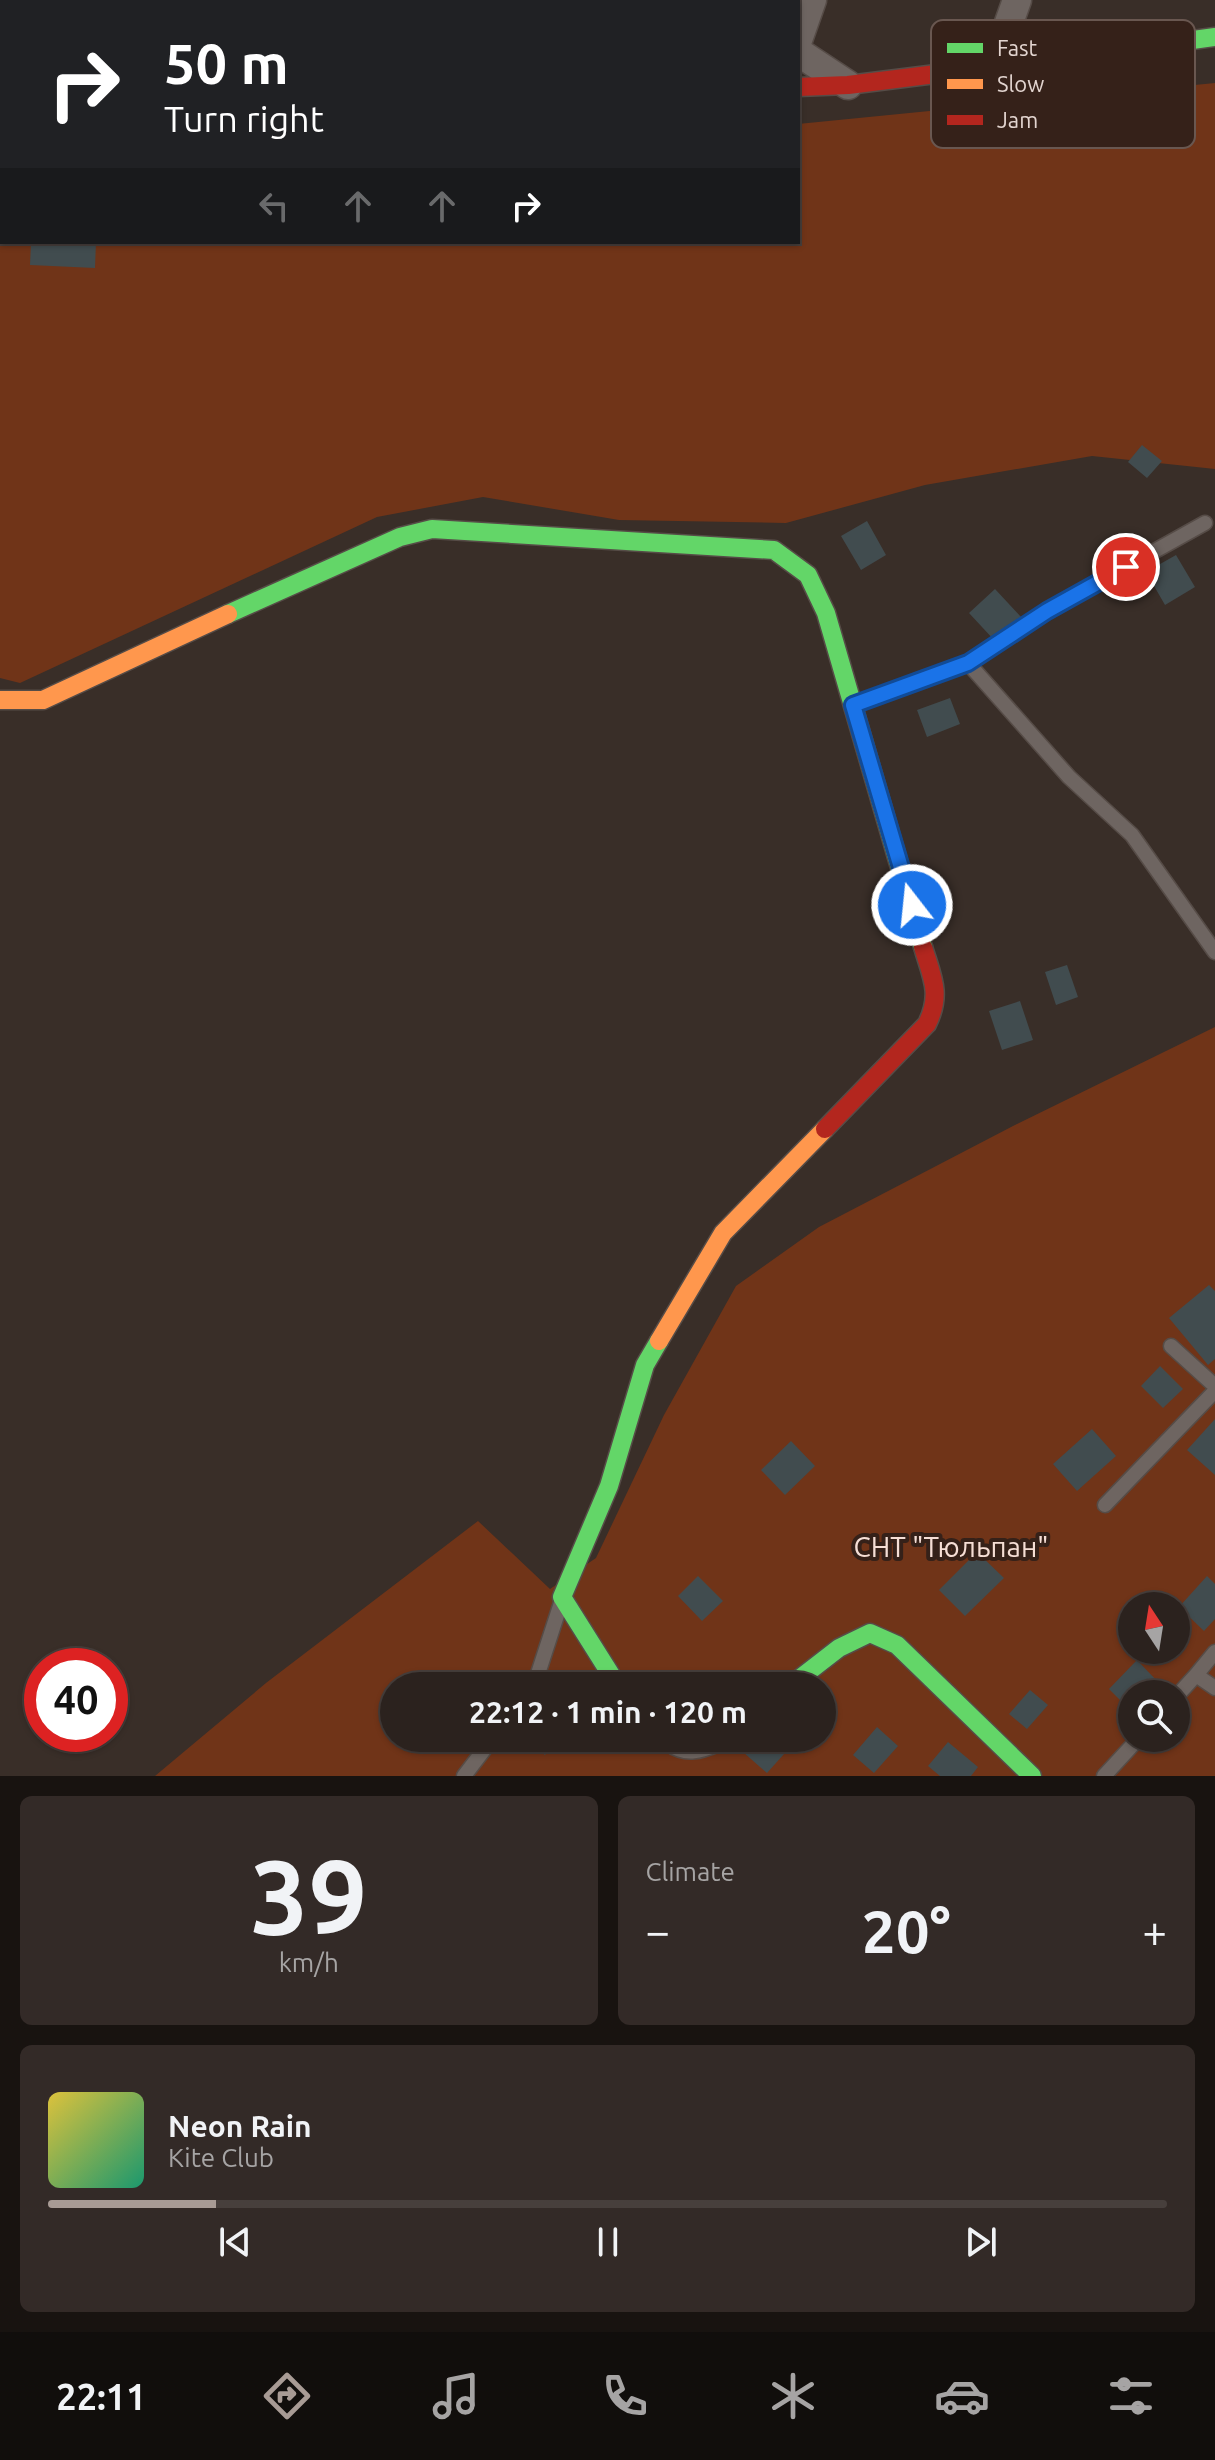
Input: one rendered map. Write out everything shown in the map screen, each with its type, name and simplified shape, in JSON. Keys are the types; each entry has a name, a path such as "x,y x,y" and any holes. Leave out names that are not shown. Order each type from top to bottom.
{"street":[{"path":"800,34 812,0"},
{"path":"1010,20 1017,0"},
{"path":"1195,40 1215,37"},
{"path":"800,53 848,85"},
{"path":"800,87 931,75"},
{"path":"0,700 43,700 400,537 432,529 774,550 808,575 826,613 853,705 936,990 935,1008 927,1024 723,1233 645,1365 609,1486 562,1597 609,1672"},
{"path":"808,1672 839,1648 870,1633 897,1645 1032,1776"}],"lane":[{"path":"853,705 968,663 1047,611 1205,523"},
{"path":"968,663 1069,777 1132,835 1215,952"},
{"path":"1105,1505 1215,1389 1171,1346"},
{"path":"538,1672 562,1597"},
{"path":"1190,1682 1215,1652"},
{"path":"1196,1675 1215,1688"},
{"path":"464,1776 482,1752"},
{"path":"1104,1776 1126,1752"}],"green space":[{"path":"1215,83 1215,469 1092,456 925,485 786,523 619,520 483,497 377,517 20,683 0,678 0,244 800,244 800,124 931,111 931,148 1195,148 1195,85"},
{"name":"СНТ \"Тюльпан\"","path":"1215,1027 1215,1776 155,1776 266,1683 478,1521 550,1589 596,1558 664,1415 736,1286 819,1227 1013,1126"}],"building":[{"path":"31,244 96,244 95,268 30,265"},
{"path":"1142,445 1162,461 1147,478 1128,462"},
{"path":"867,521 886,555 861,570 841,536"},
{"path":"1176,555 1195,587 1165,605 1146,572"},
{"path":"995,589 1021,617 995,641 969,613"},
{"path":"950,698 960,724 927,737 917,710"},
{"path":"1067,965 1078,997 1056,1005 1045,972"},
{"path":"1020,1001 1033,1040 1002,1050 989,1011"},
{"path":"1209,1285 1215,1291 1215,1359 1208,1365 1169,1318"},
{"path":"1160,1366 1183,1389 1163,1408 1141,1386"},
{"path":"1215,1419 1215,1475 1187,1450"},
{"path":"1092,1429 1116,1456 1077,1491 1053,1464"},
{"path":"791,1441 815,1466 785,1495 761,1470"},
{"path":"977,1552 1004,1578 965,1616 939,1590"},
{"path":"698,1576 723,1601 702,1621 678,1596"},
{"path":"1207,1576 1215,1584 1215,1619 1204,1631 1190,1618 1190,1595"},
{"path":"1133,1664 1141,1664 1156,1680 1118,1680 1118,1698 1109,1689"},
{"path":"1030,1690 1048,1705 1027,1729 1009,1714"},
{"path":"877,1727 898,1746 874,1773 853,1755"},
{"path":"948,1742 978,1767 971,1776 940,1776 928,1766"},
{"path":"743,1752 786,1752 767,1773"}],"traffic: fast":[{"path":"1195,40 1215,37"},
{"path":"228,614 400,537 432,529 774,550 808,575 826,613 923,947"},
{"path":"609,1672 562,1597 609,1486 645,1365 659,1341"},
{"path":"808,1672 839,1648 870,1633 897,1645 1032,1776"}],"traffic: slow":[{"path":"0,700 43,700 228,614"},
{"path":"659,1341 723,1233 825,1129"}],"traffic: jam":[{"path":"800,87 848,85 931,75"},
{"path":"825,1129 927,1024 935,994 923,947"}],"route":[{"path":"912,905 853,705 968,663 1047,611 1126,567"}]}
